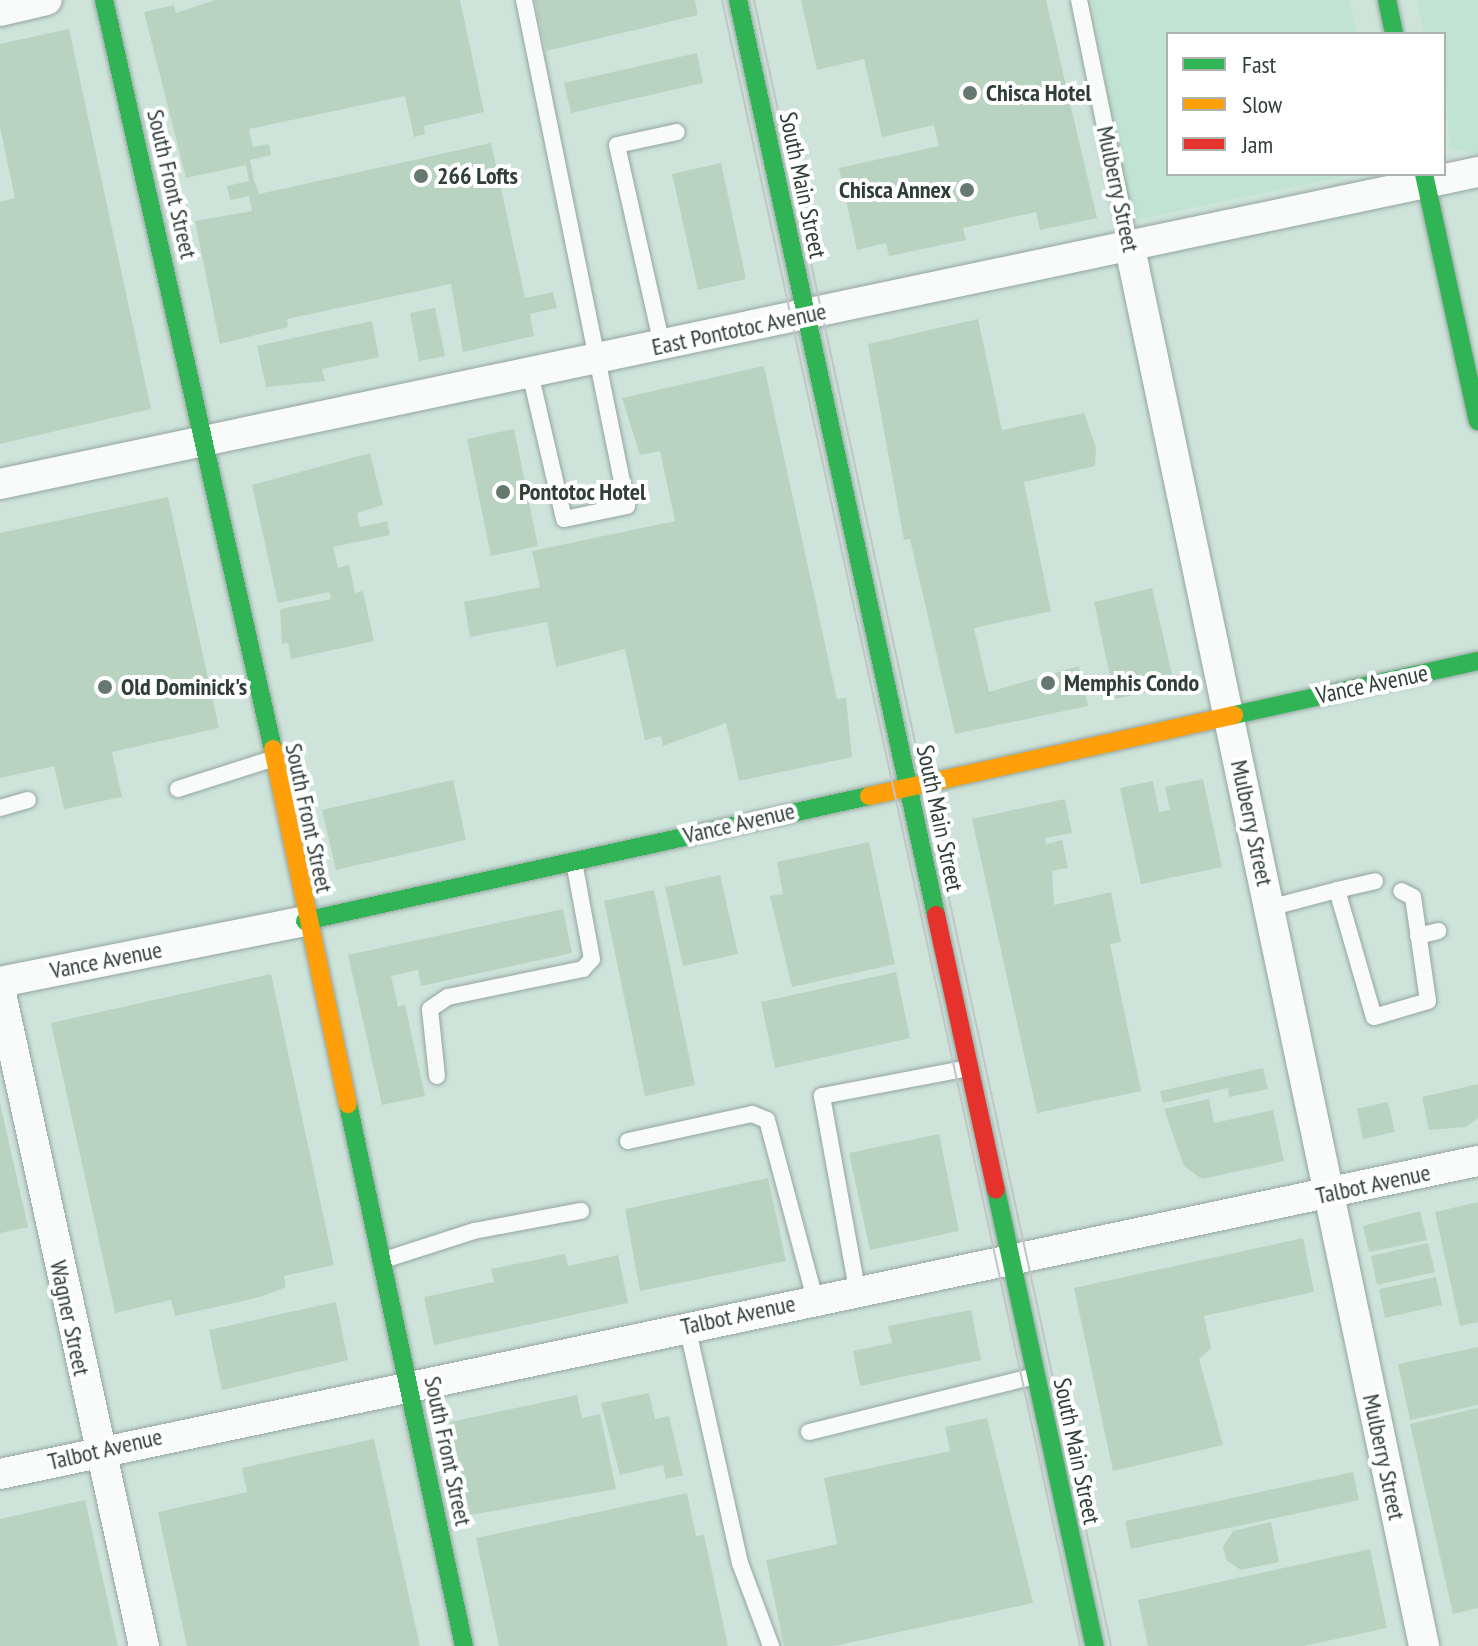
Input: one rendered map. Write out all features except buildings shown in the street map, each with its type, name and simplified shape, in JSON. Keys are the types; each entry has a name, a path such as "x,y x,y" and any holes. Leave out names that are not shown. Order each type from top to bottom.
{"main road":[{"name":"South Front Street","path":"104,0 207,441 305,921 410,1385 464,1646"},
{"name":"South Main Street","path":"738,0 1095,1646"},
{"path":"1387,0 1394,32"},
{"path":"1425,178 1478,421"},
{"name":"Vance Avenue","path":"305,921 1478,661"}],"street":[{"path":"0,11 47,0"},
{"name":"East Pontotoc Avenue","path":"1446,176 1478,172"},
{"name":"East Pontotoc Avenue","path":"0,484 1130,248 1425,178"},
{"name":"Mulberry Street","path":"1130,248 1424,1646"},
{"name":"Vance Avenue","path":"0,982 305,921"},
{"name":"Wagner Street","path":"0,989 98,1449 144,1646"},
{"name":"Talbot Avenue","path":"0,1474 98,1449 1478,1161"}],"lane":[{"path":"524,0 627,506 564,519 530,373"},
{"name":"Mulberry Street","path":"1079,0 1130,248"},
{"path":"662,345 617,145 677,132"},
{"path":"178,789 272,759"},
{"path":"0,808 28,800"},
{"path":"437,1076 430,1009 448,997 583,969 592,959 574,860"},
{"path":"1269,908 1375,881"},
{"path":"1337,890 1374,1017 1428,1001 1413,897 1401,891"},
{"path":"1418,936 1438,931"},
{"path":"857,1289 822,1096 970,1068"},
{"path":"628,1141 752,1114 767,1120 815,1299"},
{"path":"382,1261 474,1231 581,1211"},
{"path":"687,1326 740,1563 771,1646"},
{"path":"809,1432 1036,1376"}],"shaded area":[{"path":"1092,0 1350,0 1357,32 1166,32 1166,176 1345,176 1130,221"},
{"path":"1416,0 1478,0 1478,154 1449,148 1446,32 1424,32"}],"tram line":[{"path":"722,0 1080,1646"},
{"path":"754,0 1111,1646"}],"traffic: fast":[{"path":"104,0 273,749"},
{"path":"738,0 936,915"},
{"path":"1387,0 1394,32"},
{"path":"1424,176 1478,421"},
{"path":"1234,715 1478,661"},
{"path":"305,921 869,796"},
{"path":"348,1104 464,1646"},
{"path":"996,1190 1095,1646"}],"traffic: slow":[{"path":"869,796 1234,715"},
{"path":"273,749 348,1104"}],"traffic: jam":[{"path":"936,915 996,1190"}],"place":[{"name":"Chisca Hotel","path":"970,93"},
{"name":"266 Lofts","path":"421,176"},
{"name":"Chisca Annex","path":"967,190"},
{"name":"Pontotoc Hotel","path":"503,492"},
{"name":"Memphis Condo","path":"1048,683"},
{"name":"Old Dominick's","path":"105,687"}]}
